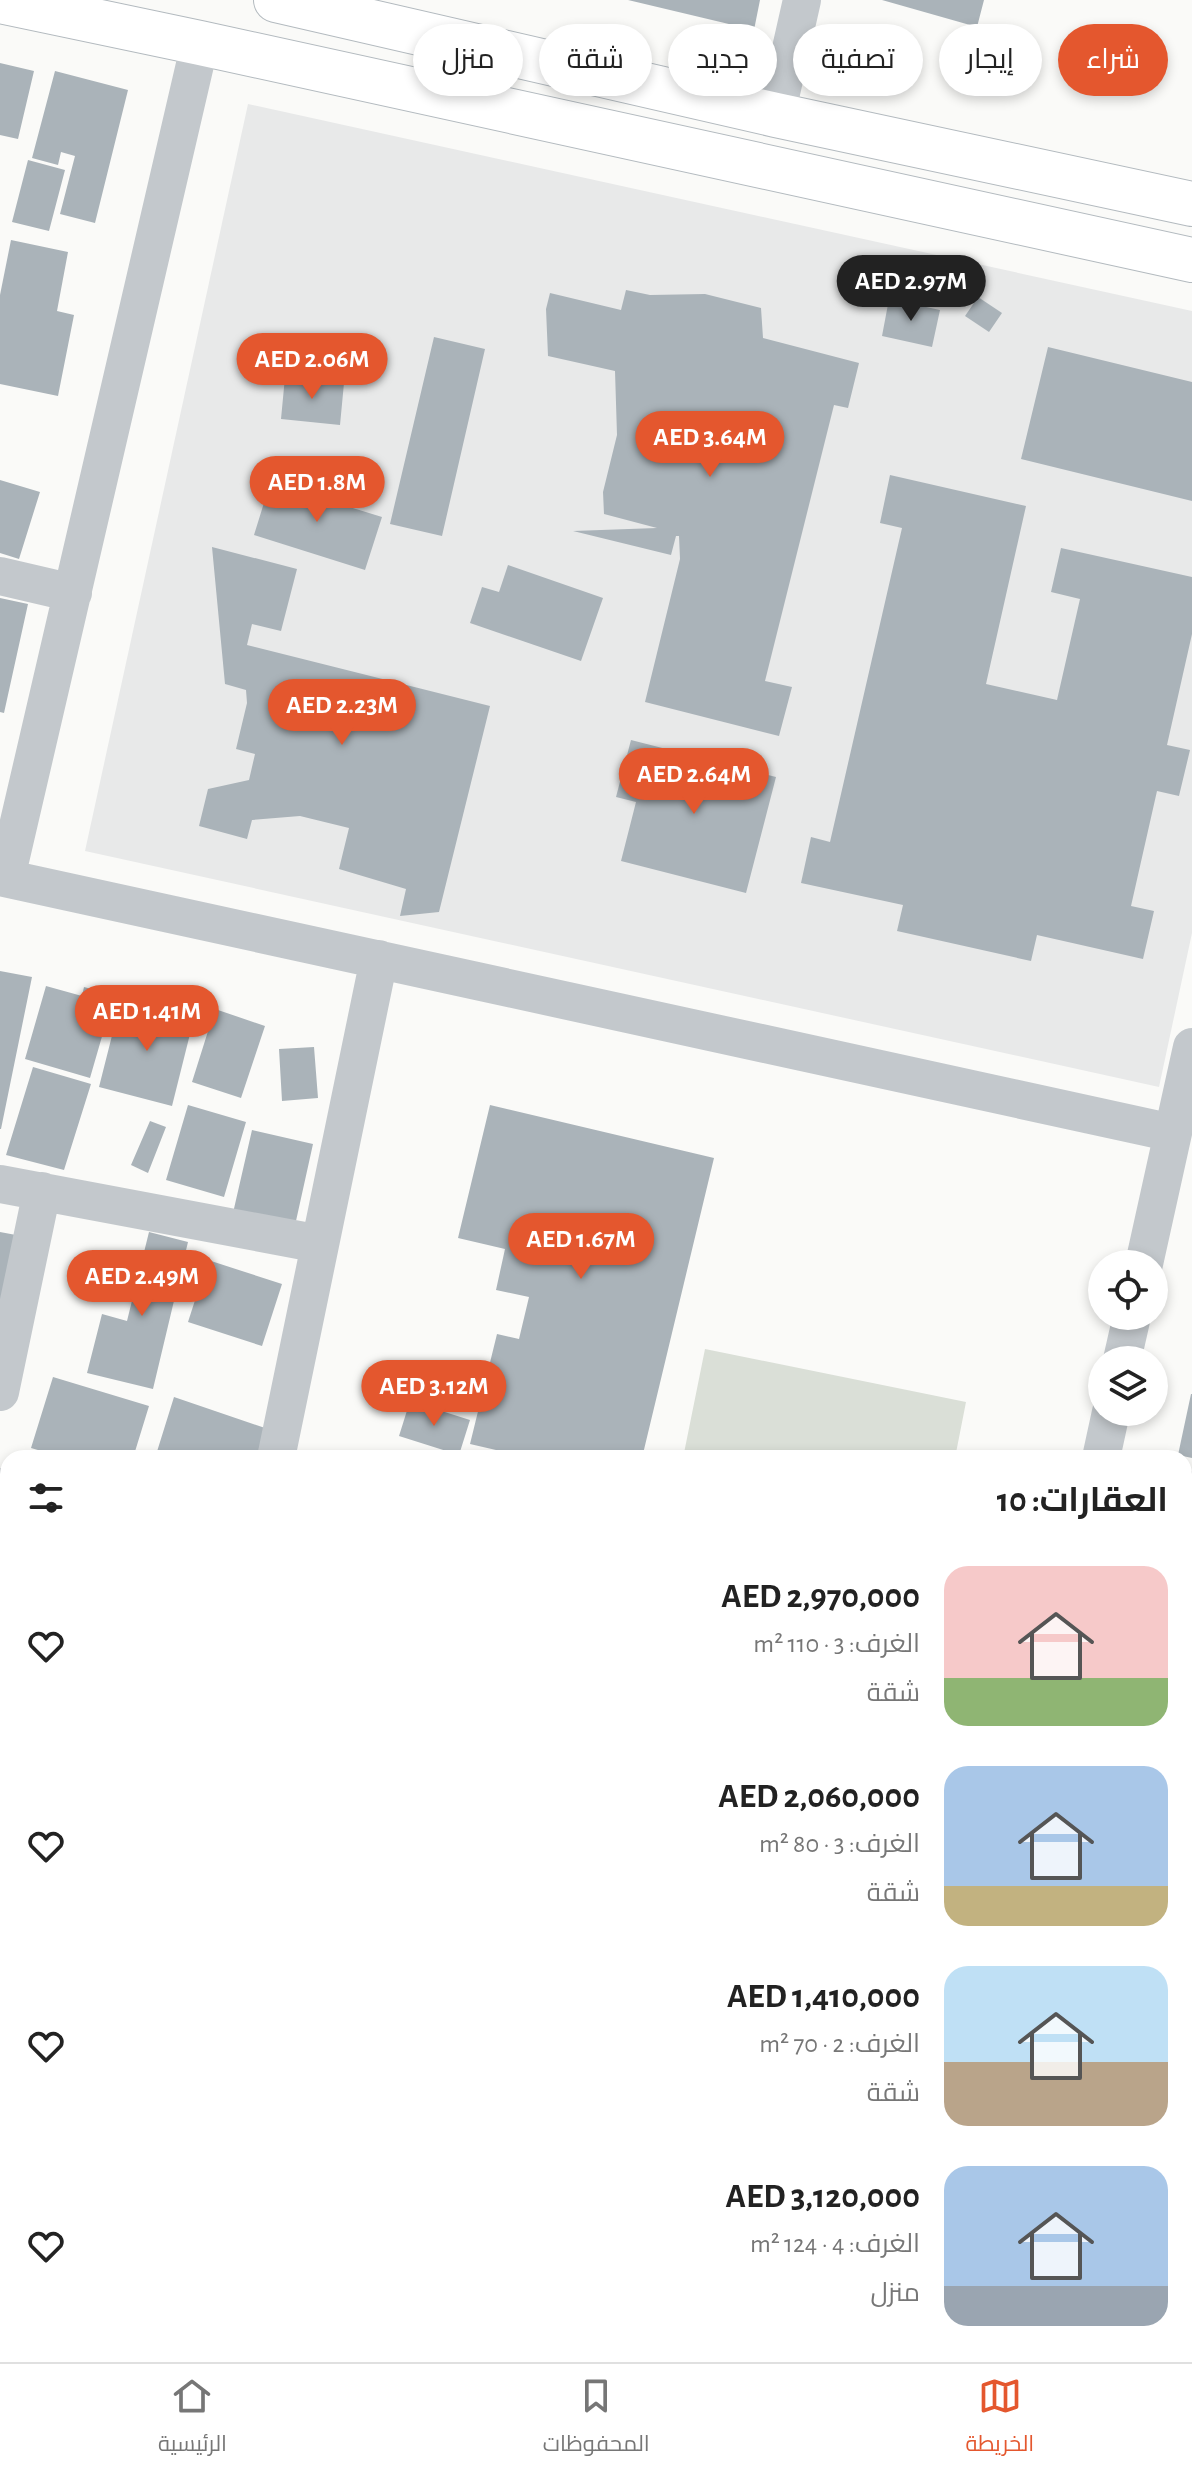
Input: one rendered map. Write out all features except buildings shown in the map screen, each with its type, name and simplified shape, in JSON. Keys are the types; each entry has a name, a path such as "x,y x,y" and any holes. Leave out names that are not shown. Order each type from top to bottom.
{"street":[{"path":"276,0 776,115 1192,204"},
{"path":"776,115 802,0"},
{"path":"0,1 1192,260"},
{"path":"200,43 73,593 3,877 1173,1133"},
{"path":"0,576 73,593"},
{"path":"278,1450 379,959"},
{"path":"1147,1250 1192,1047"},
{"path":"0,1184 320,1244"},
{"path":"0,1392 42,1191"},
{"path":"1103,1450 1108,1426"}],"shaded area":[{"path":"248,104 1192,311 1192,933 1159,1087 85,851"},
{"path":"705,1349 966,1402 957,1450 685,1450"}]}
